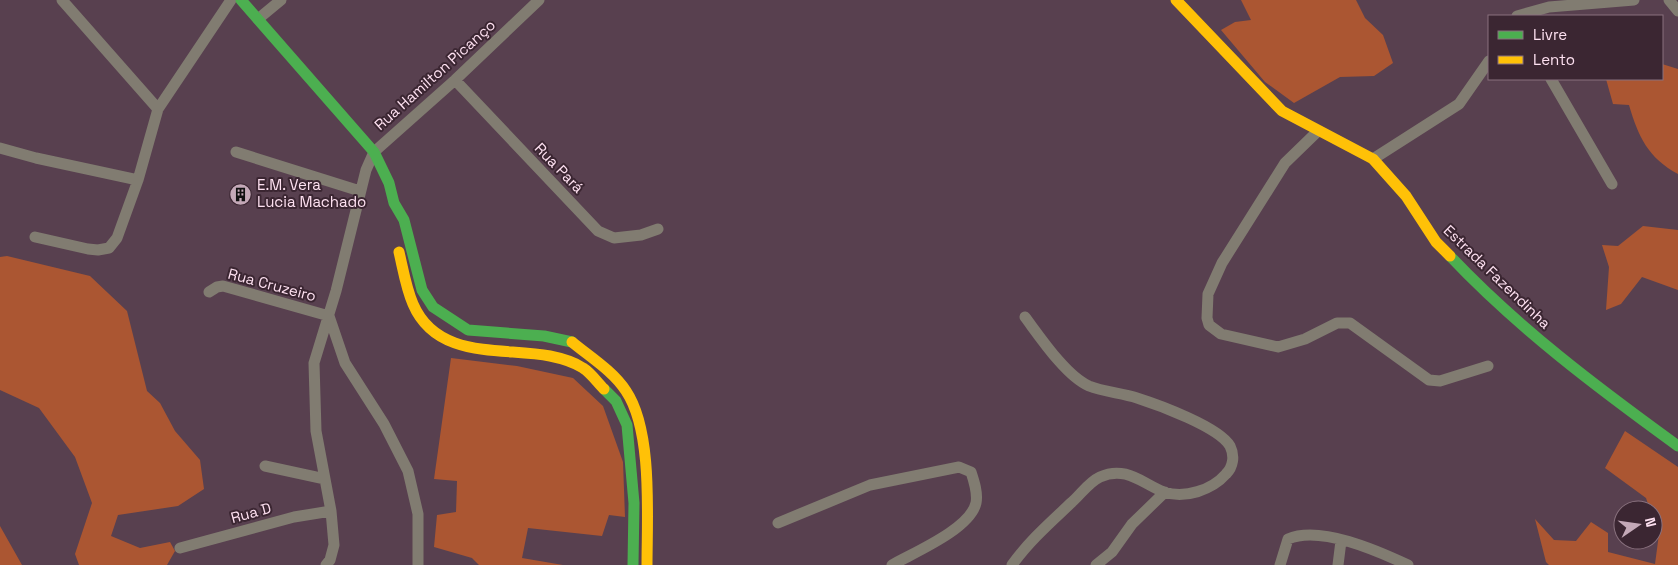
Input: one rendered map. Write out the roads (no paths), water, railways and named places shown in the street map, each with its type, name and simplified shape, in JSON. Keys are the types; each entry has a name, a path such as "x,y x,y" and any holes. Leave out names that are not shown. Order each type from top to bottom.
{"main road":[{"path":"241,0 374,152 389,183 394,202 404,220 422,290 433,306 468,330 544,336 570,341 610,372 626,390 637,411 643,449 647,493 647,565"},
{"name":"Estrada Fazendinha","path":"1176,0 1282,111 1373,160 1406,196 1436,242 1457,264 1543,342 1593,384 1678,446"},
{"path":"394,202 393,223 406,282 413,304 426,324 446,341 457,346 533,353 559,358 582,367 616,401 627,425 634,503 633,565"}],"street":[{"path":"62,0 158,109"},
{"path":"35,237 88,249 109,248 117,238 138,180 158,109 231,0"},
{"path":"258,19 281,0"},
{"name":"Rua Hamilton Picanço","path":"374,152 455,80 539,0"},
{"path":"1522,15 1549,7 1634,0"},
{"path":"1669,0 1678,10"},
{"path":"1373,160 1459,104 1488,62"},
{"name":"Rua Pará","path":"455,80 598,231 614,238 641,235 658,229"},
{"path":"1552,80 1612,184"},
{"path":"1318,131 1285,163 1222,263 1208,294 1207,318 1209,325 1221,334 1278,347 1305,339 1338,323 1350,323 1429,380 1440,381 1488,366"},
{"path":"0,148 36,158 138,180"},
{"path":"236,152 360,190"},
{"path":"326,565 330,560 334,545 331,511 316,431 314,363 329,316 360,190 374,152"},
{"name":"Rua Cruzeiro","path":"210,292 217,287 223,286 329,316"},
{"path":"329,316 345,363 384,424 408,471 418,514 418,565"},
{"path":"1012,565 1042,529 1101,477 1116,474 1137,477 1165,492 1204,491 1221,480 1231,469 1233,458 1230,447 1220,435 1190,420 1137,398 1088,386 1052,353 1025,317"},
{"path":"265,466 325,479"},
{"path":"778,523 870,485 959,467 971,472 975,484 976,502 971,513 956,528 892,565"},
{"path":"1096,565 1112,552 1132,524 1165,492"},
{"name":"Rua D","path":"180,548 294,517 331,511"},
{"path":"1280,565 1288,539 1295,536 1310,535 1375,550 1408,565"},
{"path":"1338,565 1341,541"}],"place":[{"name":"E.M. Vera Lucia Machado","path":"241,194"}]}
